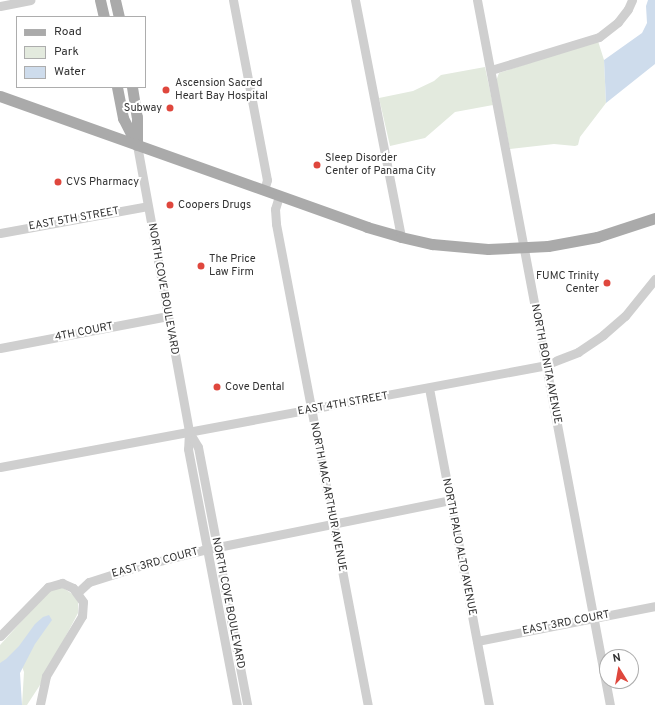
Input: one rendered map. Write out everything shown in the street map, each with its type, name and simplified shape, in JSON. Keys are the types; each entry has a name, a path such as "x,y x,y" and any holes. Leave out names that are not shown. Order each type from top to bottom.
{"main road":[{"path":"100,0 104,16"},
{"path":"115,0 118,16"},
{"name":"NORTH COVE BOULEVARD","path":"117,88 123,118 137,145"},
{"name":"NORTH COVE BOULEVARD","path":"132,88 138,117 137,145"},
{"path":"0,96 279,196 401,237 464,248 524,249 584,240 619,231 655,218"}],"street":[{"path":"0,6 30,0"},
{"path":"233,0 267,180 264,190"},
{"path":"355,0 401,237"},
{"name":"NORTH BONITA AVENUE","path":"477,0 610,705"},
{"path":"491,70 599,37 618,22 628,9 632,0"},
{"name":"NORTH COVE BOULEVARD","path":"137,145 189,432 188,449 237,705"},
{"name":"NORTH MAC ARTHUR AVENUE","path":"279,196 275,209 276,219 368,705"},
{"name":"EAST 5TH STREET","path":"0,233 148,206"},
{"name":"EAST 4TH STREET","path":"0,467 547,365 578,352 603,336 625,316 654,282"},
{"name":"4TH COURT","path":"0,348 168,316"},
{"name":"NORTH PALO ALTO AVENUE","path":"429,388 489,705"},
{"name":"NORTH COVE BOULEVARD","path":"189,432 198,447 247,705"},
{"name":"EAST 3RD COURT","path":"77,593 89,582 136,567 207,549 450,500"},
{"path":"0,634 48,587 62,584 73,588 83,602 82,616 46,676 40,705"},
{"name":"EAST 3RD COURT","path":"477,641 655,606"}],"green space":[{"path":"598,41 604,60 606,103 580,137 578,145 554,144 510,149 496,81 499,73"},
{"path":"485,67 493,105 455,112 425,138 390,146 379,98 413,91 434,81 441,75"},
{"path":"57,588 63,588 74,595 78,602 78,613 40,685 27,705 22,705 24,672 21,664 0,667 0,645 49,591"}],"water":[{"path":"648,0 655,0 655,64 606,103 604,60 642,33 647,23 646,6"},
{"path":"49,615 52,620 35,644 20,673 22,705 0,705 0,663 19,646 35,624 43,617"}],"place":[{"name":"Ascension Sacred Heart Bay Hospital","path":"166,90"},
{"name":"Subway","path":"170,108"},
{"name":"Sleep Disorder Center of Panama City","path":"317,165"},
{"name":"CVS Pharmacy","path":"58,182"},
{"name":"Coopers Drugs","path":"170,205"},
{"name":"The Price Law Firm","path":"201,266"},
{"name":"FUMC Trinity Center","path":"607,283"},
{"name":"Cove Dental","path":"217,387"}]}
